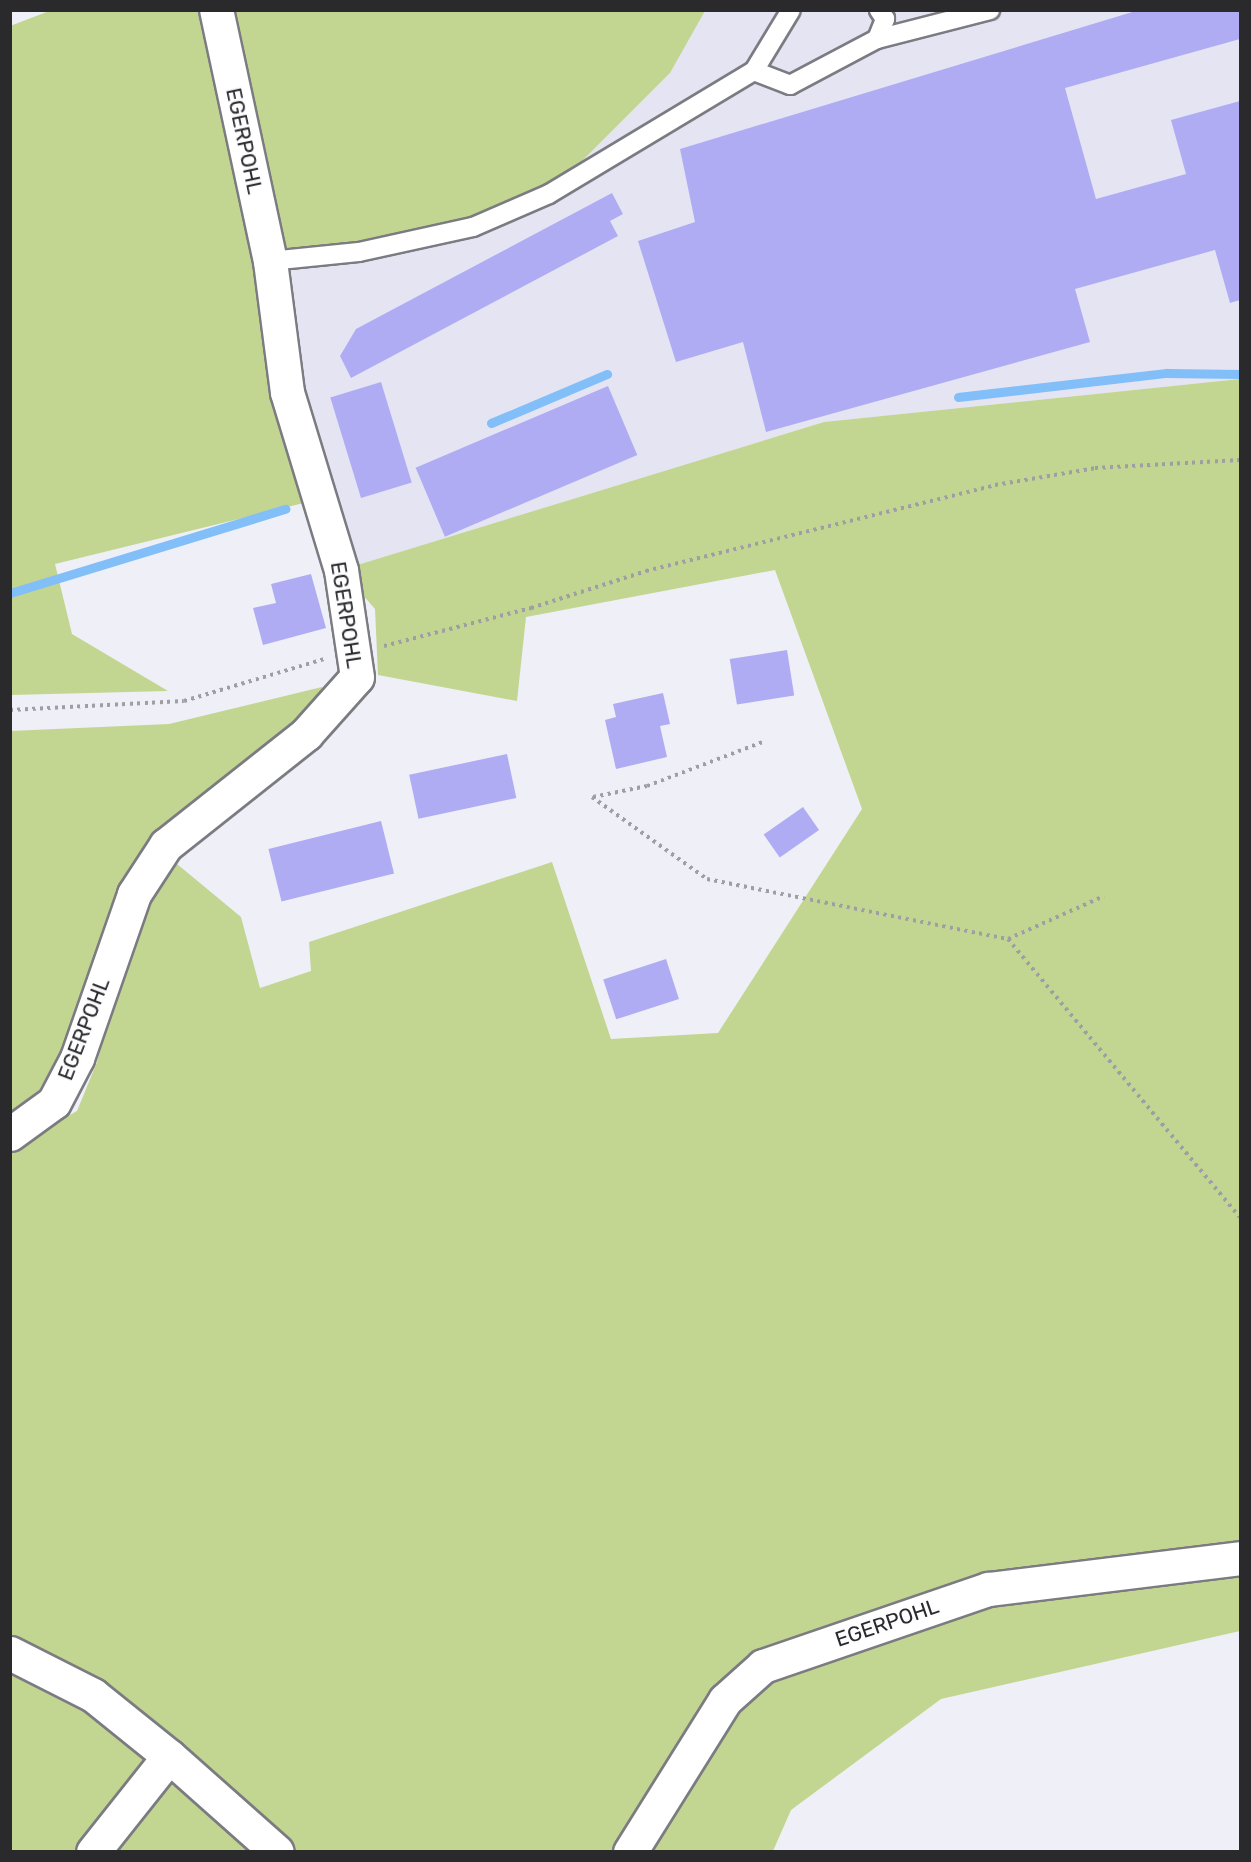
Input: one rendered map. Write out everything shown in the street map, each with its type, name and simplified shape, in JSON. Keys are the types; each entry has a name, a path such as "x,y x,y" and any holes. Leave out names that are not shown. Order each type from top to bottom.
{"street":[{"name":"EGERPOHL","path":"10,1134 54,1102 77,1058 134,894 166,845 306,734 341,699 357,677 355,650 341,570 287,392 270,261 216,10"},
{"name":"EGERPOHL","path":"630,1851 725,1700 763,1666 988,1588 1240,1557"},
{"path":"10,1653 93,1695 169,1756 277,1851"},
{"path":"93,1851 169,1756"}],"lane":[{"path":"270,261 359,252 473,227 549,194 754,70 791,10"},
{"path":"877,39 885,19 879,10"},
{"path":"754,70 790,85 877,39 990,10"}],"path":[{"path":"10,710 184,701 355,650 382,647 531,608 646,571 995,485 1095,468 1240,460"},
{"path":"763,742 647,786 592,797 707,879 1008,939 1104,896"},
{"path":"1008,939 1240,1217"}],"shaded area":[{"path":"705,11 1240,11 1240,379 824,422 341,570 270,261 549,194 670,73"}],"green space":[{"path":"52,10 705,11 670,73 549,194 473,227 270,262 320,499 55,564 72,634 168,691 11,695 10,26"},
{"path":"1240,379 1240,1631 941,1699 791,1810 773,1851 11,1852 11,1148 77,1111 97,1062 144,895 171,859 241,917 260,988 311,971 309,942 552,862 611,1039 718,1033 862,809 775,570 526,617 517,701 378,675 375,609 341,570 824,422"},
{"path":"322,687 328,700 194,802 40,1089 11,1113 10,731 169,724"}],"building":[{"path":"1139,10 1240,10 1240,39 1065,88 1096,199 1186,174 1171,120 1240,101 1240,300 1230,303 1215,250 1075,289 1090,342 766,432 743,342 676,362 638,241 695,222 680,149"},
{"path":"612,193 623,214 610,221 618,236 351,378 340,356 356,329"},
{"path":"381,382 412,482 361,498 330,397"},
{"path":"608,386 637,455 445,537 416,468"},
{"path":"311,574 326,628 263,645 253,608 276,603 271,584"},
{"path":"787,650 794,695 737,705 730,659"},
{"path":"663,693 670,724 660,726 667,757 616,769 605,720 616,717 613,704"},
{"path":"507,754 516,798 419,819 409,775"},
{"path":"803,807 819,830 780,857 764,835"},
{"path":"381,821 394,873 282,901 268,849"},
{"path":"666,959 679,999 616,1019 603,979"}],"waterway":[{"path":"958,397 1167,373 1240,374"},
{"path":"491,423 607,374"},
{"path":"10,593 285,509"}]}
